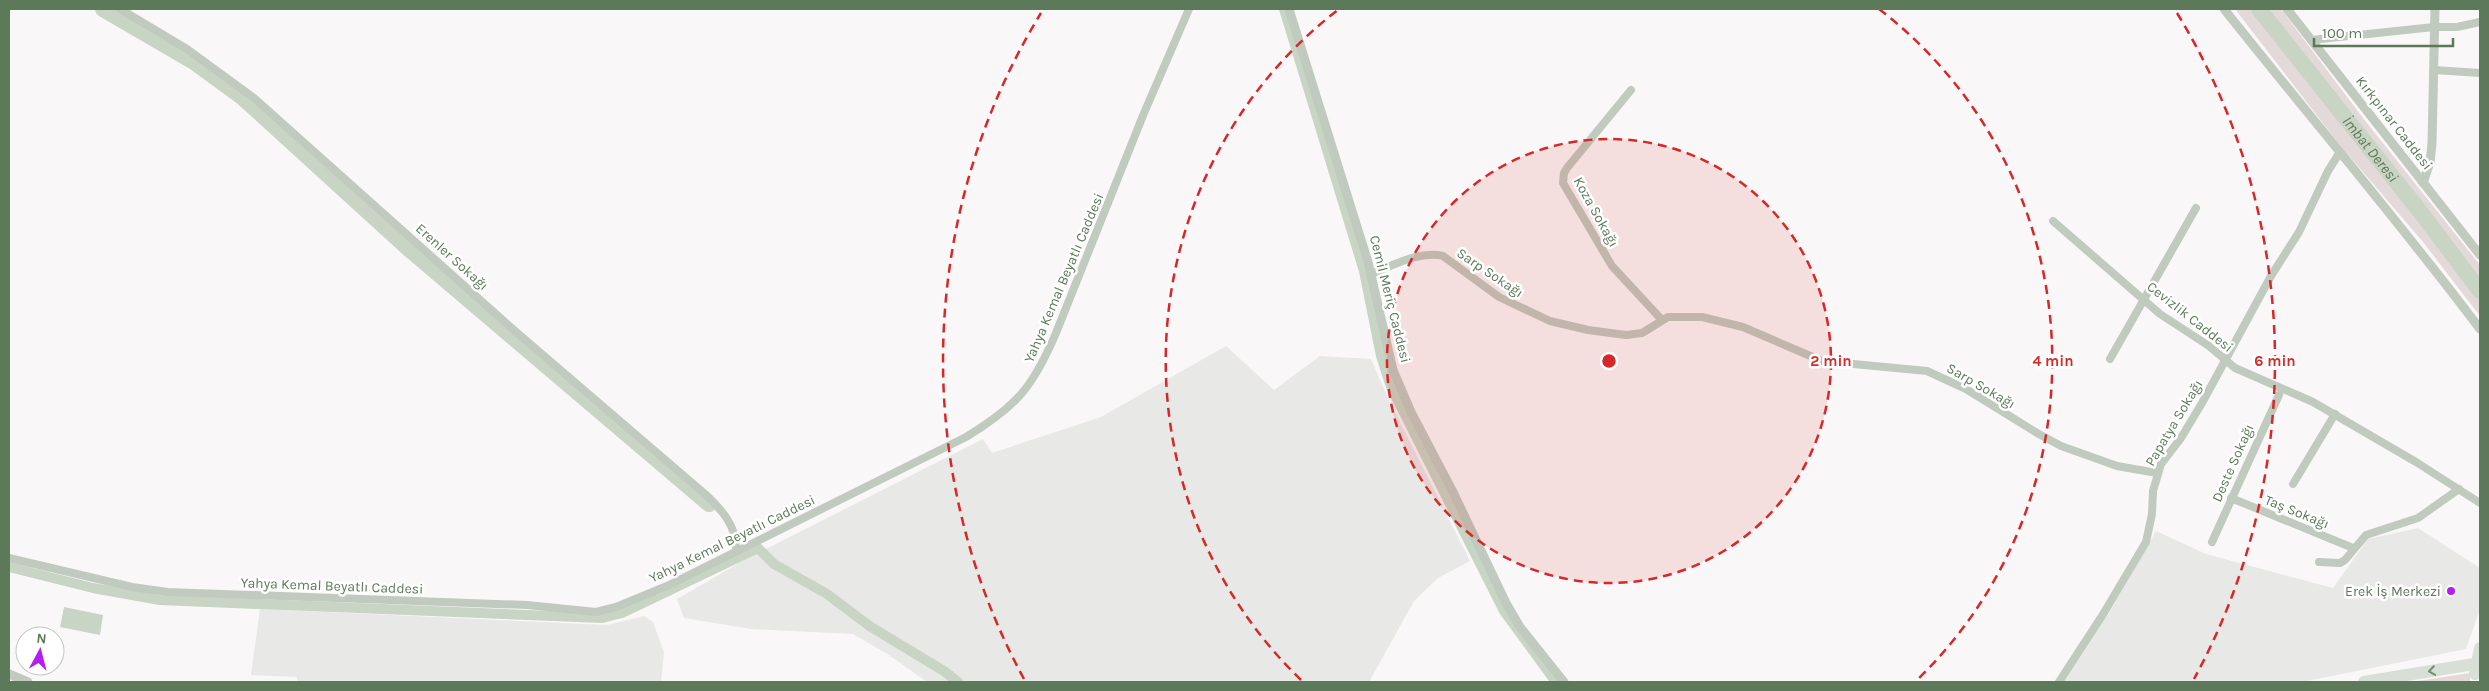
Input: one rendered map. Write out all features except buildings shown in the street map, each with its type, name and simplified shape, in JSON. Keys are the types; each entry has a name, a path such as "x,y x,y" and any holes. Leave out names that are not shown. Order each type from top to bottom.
{"highway":[{"path":"2364,682 2477,670 2480,648"}],"street":[{"name":"Erenler Sokağı","path":"120,9 187,49 254,98 515,331 705,494 729,522 736,539 736,552"},
{"name":"Yahya Kemal Beyatlı Caddesi","path":"9,558 115,583 168,592 526,605 596,612 616,608 667,586 966,437 1002,414 1027,389 1042,365 1056,333 1144,113 1189,9"},
{"name":"Cemil Meriç Caddesi","path":"1289,9 1370,274 1387,352 1411,412 1452,490 1506,603 1520,627 1564,682"},
{"path":"2224,9 2413,241 2480,329"},
{"name":"Kırkpınar Caddesi","path":"2287,9 2480,255"},
{"path":"2423,183 2432,154 2435,9"},
{"path":"2311,40 2434,27 2457,27 2480,22"},
{"path":"2434,70 2480,73"},
{"name":"Koza Sokağı","path":"1631,90 1567,168 1564,173 1564,183 1612,266 1662,320"},
{"name":"Papatya Sokağı","path":"2059,682 2146,542 2157,473 2161,464 2188,427 2271,276 2299,232 2328,171 2340,152"},
{"path":"2110,359 2196,208"},
{"name":"Cevizlik Caddesi","path":"2053,221 2160,314 2209,346 2242,373 2297,394 2335,414 2480,503"},
{"name":"Sarp Sokağı","path":"1370,274 1413,259 1436,254 1454,263 1499,297 1550,321 1588,330 1626,335 1642,332 1662,320 1690,316 1713,318 1762,334 1822,361 1927,371 1958,384 2061,446 2117,466 2157,473"},
{"name":"Deste Sokağı","path":"2212,542 2279,395"},
{"path":"2294,484 2335,414"},
{"path":"2319,562 2340,563 2345,560 2353,548 2372,532 2408,522 2429,512 2459,489"},
{"name":"Taş Sokağı","path":"2231,498 2353,548"},
{"path":"9,674 28,682"}],"shaded area":[{"path":"2235,9 2281,9 2363,118 2480,265 2480,316 2423,242 2339,144"},
{"path":"1226,346 1274,390 1320,356 1371,359 1388,398 1470,561 1438,578 1414,601 1369,682 927,682 889,655 853,634 751,629 684,618 677,599 748,558 983,439 992,453 1101,417"},
{"path":"2418,528 2480,568 2480,609 2466,649 2302,682 2064,682 2108,615 2156,531 2206,554 2333,588 2368,539"},
{"path":"64,607 103,615 100,635 60,626"},
{"path":"260,609 607,625 644,616 653,622 664,652 661,682 297,682 297,677 251,675"},
{"path":"2470,673 2470,682 2411,682"}],"waterway":[{"path":"103,9 194,62 242,97 410,250 709,504"},
{"path":"1284,9 1364,271 1381,356 1391,387 1504,611 1556,682"},
{"name":"İmbat Deresi","path":"2259,9 2422,214 2480,291"},
{"path":"9,567 93,588 160,600 602,618 622,613 758,548 774,564 827,594 871,627 944,671 958,682"}],"place":[{"name":"Erek İş Merkezi","path":"2451,591"}]}
